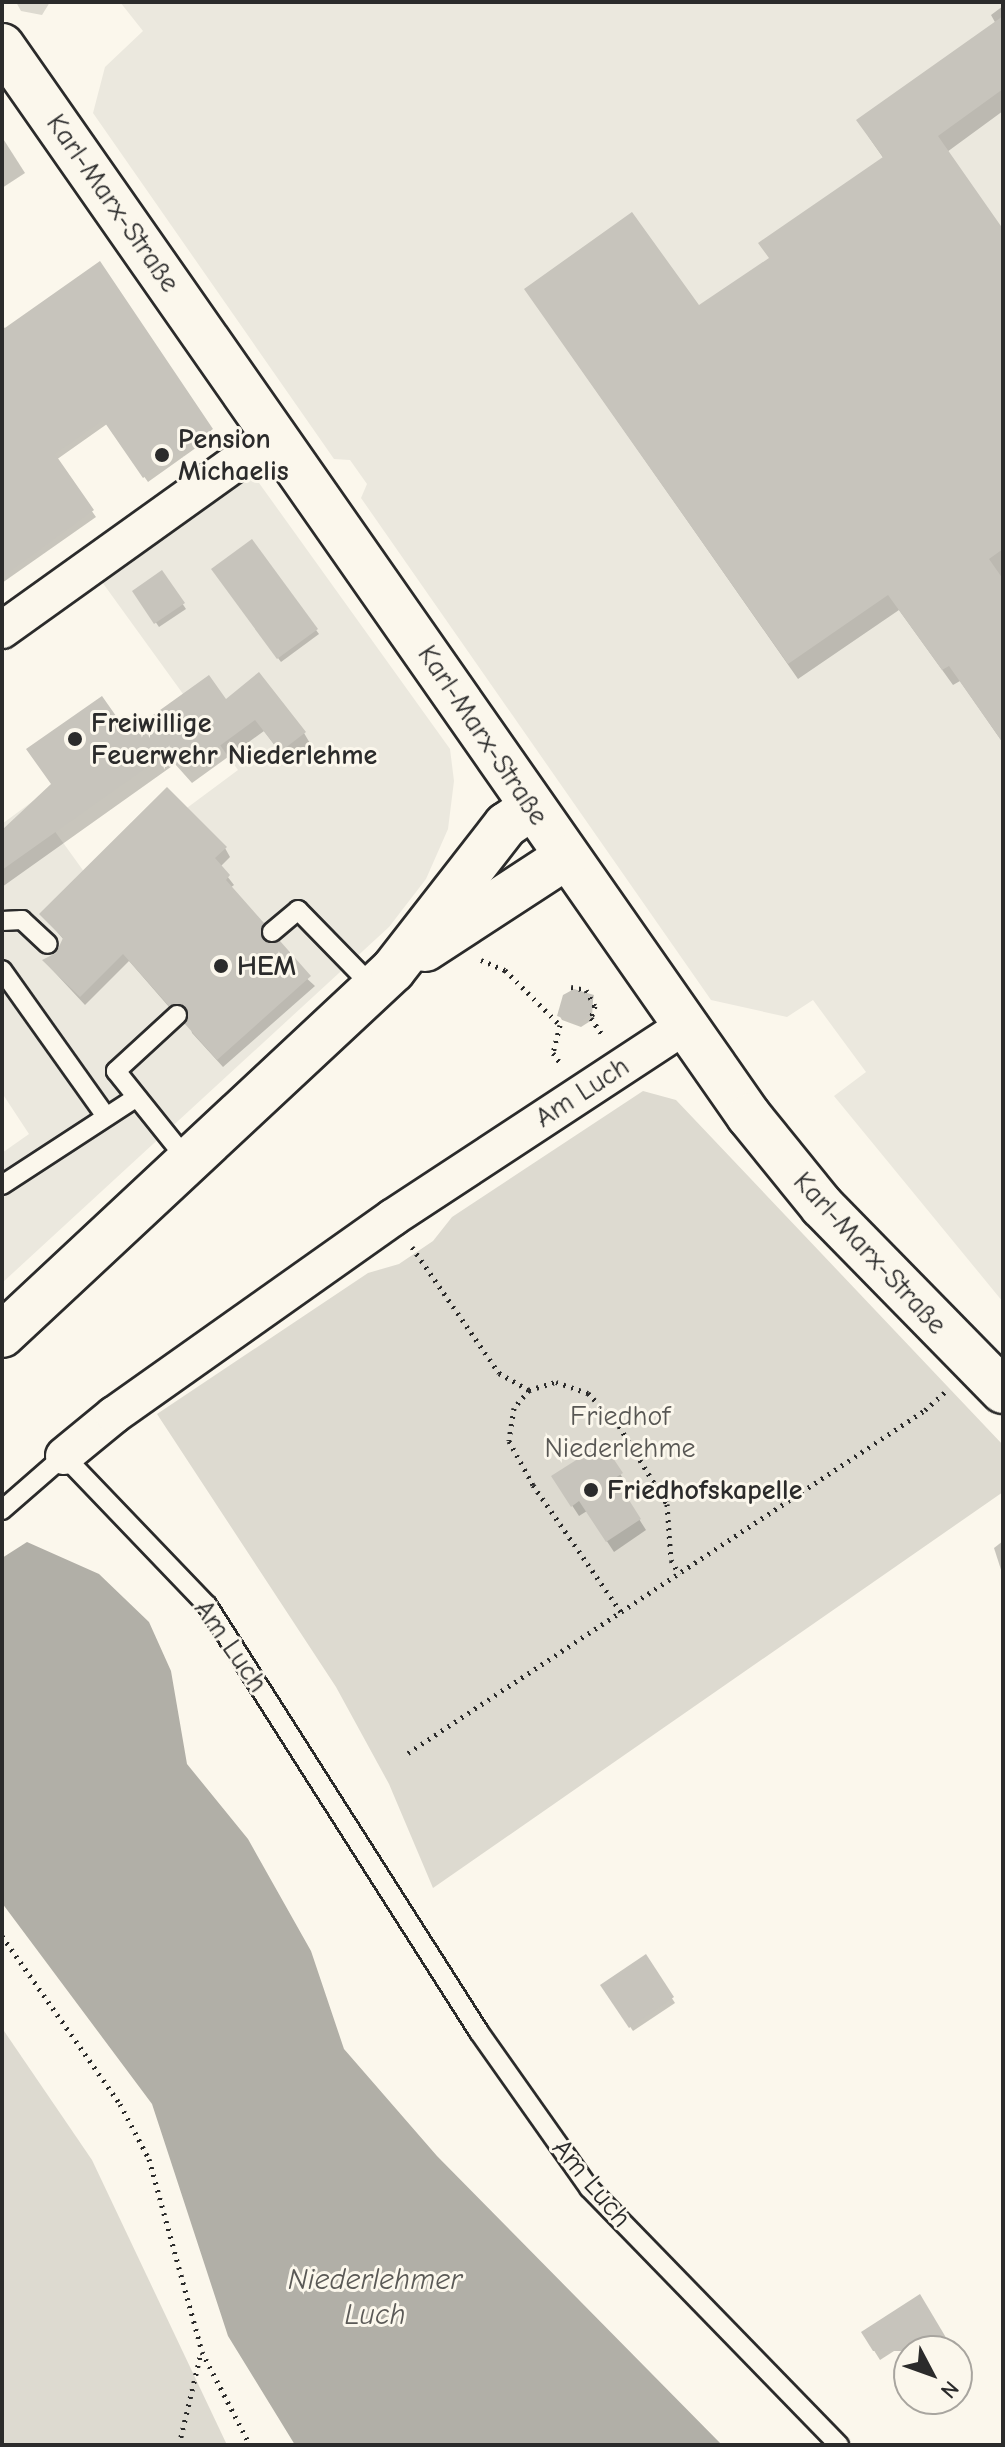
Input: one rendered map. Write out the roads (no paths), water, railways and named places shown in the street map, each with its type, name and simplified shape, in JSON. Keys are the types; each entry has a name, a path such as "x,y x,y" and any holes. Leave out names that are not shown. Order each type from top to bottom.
{"street":[{"name":"Karl-Marx-Straße","path":"2,46 276,434 683,1027 822,1206 989,1377"},
{"path":"2,630 276,434"},
{"path":"383,979 506,825 533,807"},
{"path":"2,1335 383,979 566,857"},
{"name":"Am Luch","path":"64,1456 114,1415 392,1218 683,1027"}],"lane":[{"path":"272,932 298,910 383,979"},
{"path":"2,921 22,920 48,944"},
{"path":"2,970 105,1115"},
{"path":"177,1015 116,1071 134,1099 188,1161"},
{"path":"2,1185 105,1115 134,1099"},
{"path":"2,1510 64,1456"},
{"name":"Am Luch","path":"64,1456 207,1605 479,2032 589,2188 839,2445"}],"water":[{"name":"Niederlehmer Luch","path":"27,1542 99,1574 149,1622 171,1671 187,1764 248,1839 311,1951 344,2049 437,2156 722,2445 295,2445 228,2336 152,2104 2,1903 2,1558"}],"place":[{"name":"Pension Michaelis","path":"162,455"},
{"name":"Freiwillige Feuerwehr Niederlehme","path":"75,739"},
{"name":"HEM","path":"221,966"},
{"name":"Friedhofskapelle","path":"591,1490"}],"park label":[{"name":"Friedhof Niederlehme","path":"620,1432"}]}
